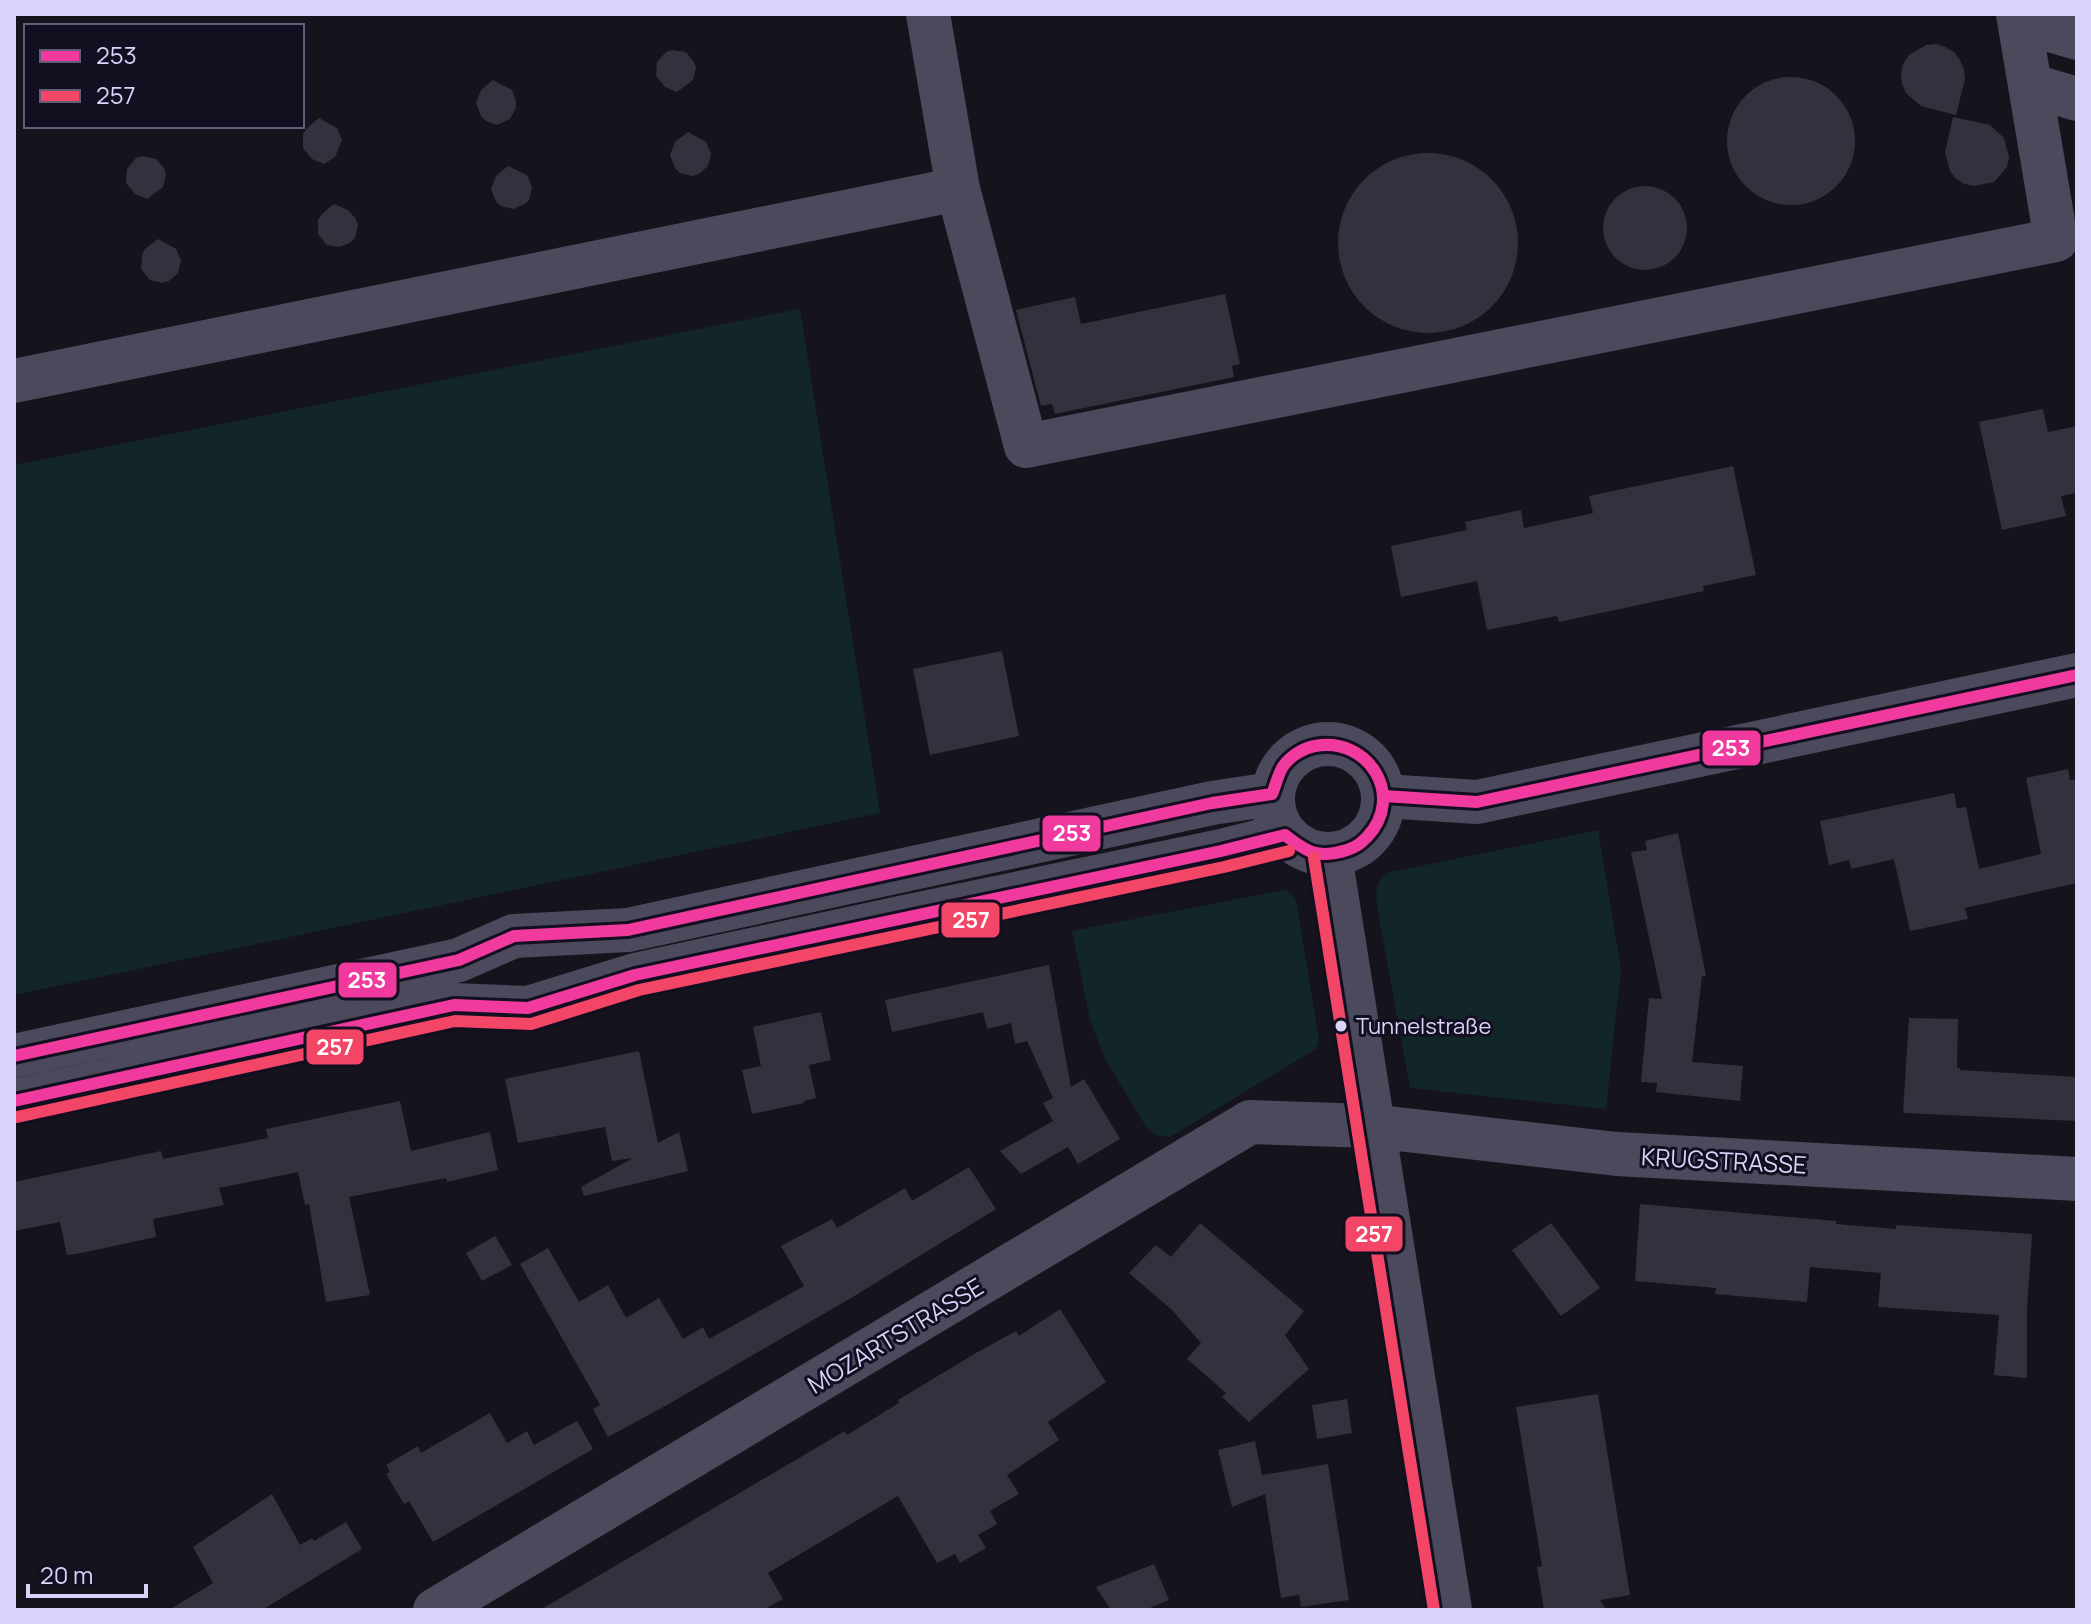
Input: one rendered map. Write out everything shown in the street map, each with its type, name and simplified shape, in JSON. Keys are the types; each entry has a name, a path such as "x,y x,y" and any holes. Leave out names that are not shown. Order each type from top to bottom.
{"street":[{"path":"928,14 958,189 1026,446 2067,246 2060,161 2030,85 2019,18 2077,38"},
{"path":"2030,85 2077,99"},
{"path":"14,381 958,189"},
{"path":"1384,796 1477,802 2077,675"},
{"path":"1330,743 1356,751 1376,771 1384,796 1377,826 1357,847 1330,855 1306,851 1285,835 1274,814 1272,794 1284,765 1304,748 1330,743"},
{"path":"14,1056 459,960 514,936 628,930 1212,803 1272,794"},
{"path":"14,1101 454,1005 528,1008 635,975 1285,835"},
{"path":"1330,855 1450,1610"},
{"name":"MOZARTSTRASSE","path":"435,1610 1250,1122 1371,1126"},
{"name":"KRUGSTRASSE","path":"1371,1126 1617,1154 2077,1179"}],"green space":[{"path":"800,309 880,813 14,995 14,465"},
{"path":"1598,830 1621,969 1606,1109 1410,1088 1377,906 1379,882 1390,872"},
{"path":"1284,890 1296,900 1319,1040 1316,1049 1170,1137 1158,1136 1148,1130 1105,1059 1090,1020 1072,931"}],"building":[{"path":"1936,44 1954,52 1964,69 1965,79 1956,115 1921,106 1906,93 1902,84 1903,64 1909,55 1926,45"},
{"path":"672,50 686,52 696,68 693,80 677,92 665,87 656,76 657,62"},
{"path":"1791,77 1816,82 1836,96 1850,116 1855,141 1850,166 1836,186 1816,200 1791,205 1766,200 1746,186 1732,166 1727,141 1732,116 1746,96 1766,82"},
{"path":"493,80 512,90 516,101 510,119 497,125 481,116 476,103 481,90"},
{"path":"1953,117 1990,125 2004,138 2009,157 2007,167 1994,182 1974,186 1965,184 1950,171 1945,152"},
{"path":"319,118 337,128 342,140 335,157 324,164 312,159 303,148 303,134"},
{"path":"688,132 706,142 711,154 708,166 692,176 680,173 670,155 675,142"},
{"path":"1428,153 1446,154 1463,160 1492,179 1511,208 1517,225 1517,261 1511,278 1492,307 1463,326 1446,332 1428,333 1410,332 1393,326 1364,307 1345,278 1339,261 1338,243 1339,225 1345,208 1364,179 1393,160 1410,154"},
{"path":"136,158 156,159 166,175 163,187 147,199 135,194 126,183 127,169"},
{"path":"508,166 527,175 532,187 529,200 513,209 496,202 491,189 496,176"},
{"path":"1645,186 1661,189 1675,198 1684,212 1687,228 1684,244 1675,258 1661,267 1645,270 1629,267 1615,258 1606,244 1603,228 1606,212 1615,198 1629,189"},
{"path":"334,204 348,210 358,225 355,238 339,247 327,245 318,234 318,220"},
{"path":"158,239 176,249 181,260 178,273 162,283 150,280 141,269 145,249"},
{"path":"1225,294 1240,364 1232,366 1234,377 1055,414 1052,404 1041,406 1016,310 1075,297 1081,324"},
{"path":"2043,409 2048,432 2077,426 2077,493 2061,496 2066,516 2002,530 1979,422"},
{"path":"1733,466 1756,575 1703,586 1704,591 1559,622 1557,616 1487,630 1477,581 1401,597 1391,546 1467,530 1465,522 1521,510 1524,528 1593,513 1589,496"},
{"path":"1002,651 1019,736 930,755 913,669"},
{"path":"2068,769 2070,780 2077,779 2077,883 1965,908 1968,919 1910,931 1894,859 1851,869 1849,860 1829,865 1820,821 1954,793 1957,808 1966,807 1979,869 2041,854 2026,778"},
{"path":"1678,833 1706,976 1702,976 1692,1062 1743,1066 1740,1101 1656,1092 1657,1083 1641,1082 1649,998 1662,999 1631,852 1647,850 1645,841"},
{"path":"1049,965 1071,1087 1084,1079 1120,1139 1078,1164 1068,1147 1021,1174 1000,1151 1053,1121 1043,1103 1053,1098 1027,1041 1015,1044 1011,1023 987,1029 983,1012 892,1032 885,1000"},
{"path":"821,1012 831,1060 809,1065 816,1098 752,1114 742,1070 761,1066 753,1027"},
{"path":"1909,1018 1958,1019 1957,1068 1960,1070 2077,1077 2077,1121 1903,1113"},
{"path":"639,1051 658,1143 679,1132 688,1171 584,1196 581,1187 633,1158 612,1161 605,1127 518,1143 505,1079"},
{"path":"400,1101 411,1151 490,1132 498,1170 447,1182 446,1178 349,1197 370,1295 326,1302 309,1204 305,1205 298,1172 219,1188 224,1205 153,1219 156,1237 81,1253 67,1255 60,1222 14,1231 14,1182 161,1151 163,1159 268,1138 266,1129"},
{"path":"969,1167 996,1209 851,1298 608,1437 593,1409 600,1405 520,1264 548,1248 579,1302 608,1285 626,1318 659,1298 683,1339 703,1327 709,1339 804,1286 781,1246 832,1219 837,1228 905,1188 912,1201"},
{"path":"1640,1204 1896,1229 1896,1225 2032,1234 2027,1378 1994,1375 1999,1315 1878,1307 1881,1273 1810,1267 1807,1302 1715,1294 1716,1288 1635,1281"},
{"path":"1200,1223 1304,1311 1285,1335 1309,1369 1249,1422 1222,1397 1226,1393 1187,1359 1201,1343 1172,1310 1129,1273 1156,1245 1171,1257"},
{"path":"1551,1223 1600,1288 1561,1316 1512,1250"},
{"path":"495,1236 512,1265 482,1281 466,1253"},
{"path":"1060,1309 1106,1382 1048,1422 1059,1440 1007,1475 1019,1494 990,1511 997,1524 978,1535 986,1548 960,1563 955,1554 937,1563 898,1496 768,1573 783,1599 763,1610 540,1610 845,1431 847,1435 976,1353 1016,1331 1019,1336"},
{"path":"1598,1394 1630,1595 1600,1600 1607,1610 1544,1610 1537,1567 1542,1566 1516,1407"},
{"path":"1347,1399 1352,1433 1317,1439 1312,1405"},
{"path":"490,1413 507,1443 527,1431 534,1445 577,1421 593,1449 433,1542 409,1501 404,1504 386,1474 390,1472 386,1465 418,1446 421,1453"},
{"path":"1255,1441 1262,1475 1328,1464 1349,1600 1301,1607 1299,1595 1281,1598 1265,1494 1232,1507 1218,1450"},
{"path":"272,1494 300,1545 312,1538 314,1541 346,1522 362,1549 262,1610 169,1610 213,1583 193,1547"},
{"path":"1154,1564 1169,1600 1145,1610 1111,1610 1096,1587"}],"transit line":[{"name":"253","path":"1384,796 1477,802 2077,675"},
{"name":"253","path":"14,1056 459,960 514,936 628,930 1212,803 1272,794 1287,762 1315,746 1334,745 1351,750 1376,772 1382,788 1383,804 1378,821 1367,837 1350,849 1337,853 1314,853 1285,835 635,975 528,1008 454,1005 14,1101"},
{"name":"257","path":"17,1117 455,1021 531,1024 639,990 1289,851"},
{"name":"257","path":"1314,858 1434,1610"}],"place":[{"name":"Tunnelstraße","path":"1341,1026"}]}
